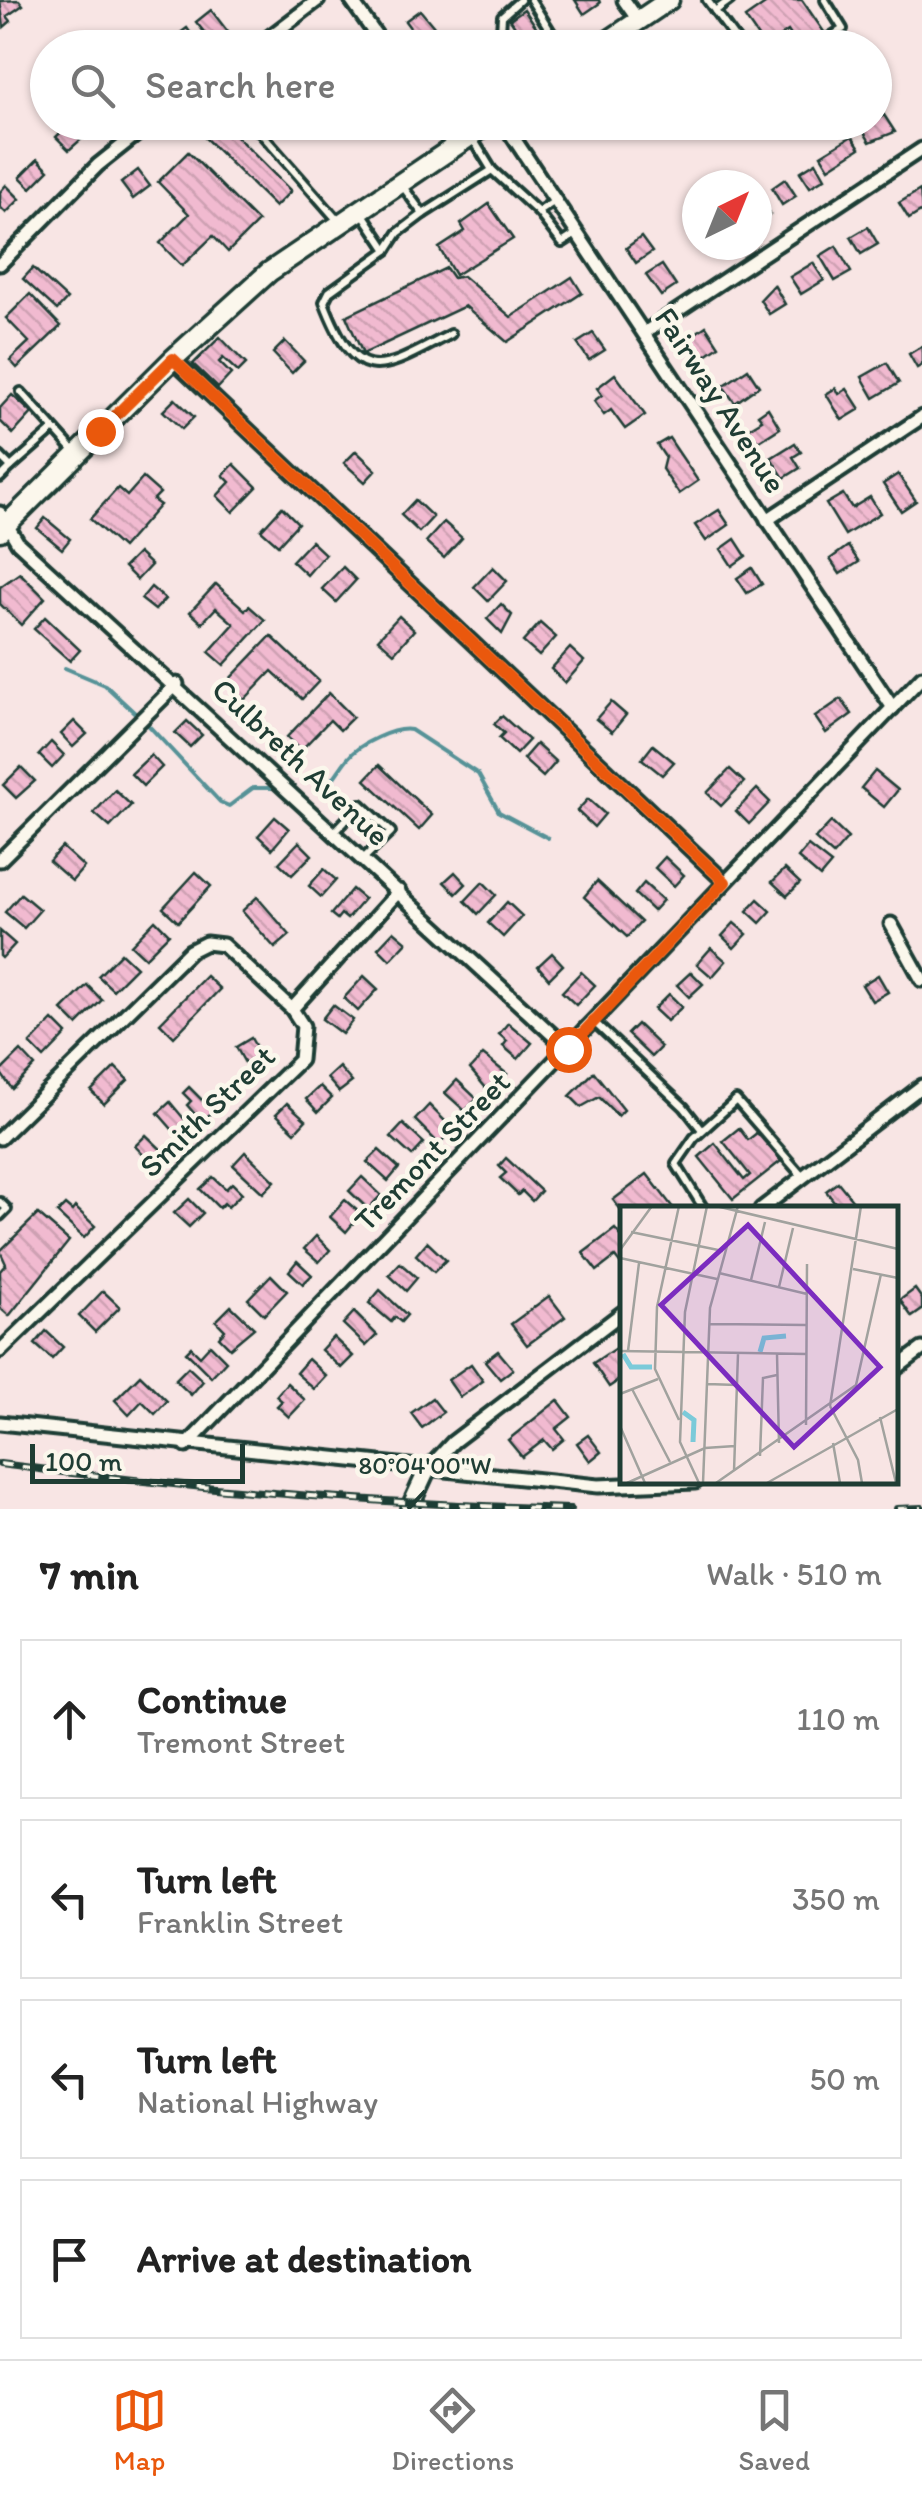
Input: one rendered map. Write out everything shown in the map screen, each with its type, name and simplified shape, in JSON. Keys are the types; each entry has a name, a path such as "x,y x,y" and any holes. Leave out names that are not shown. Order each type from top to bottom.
{"main road":[{"path":"624,30 669,0"},
{"path":"2,523 268,272 461,140"}],"street":[{"path":"279,30 318,0"},
{"path":"351,0 372,30"},
{"path":"624,0 638,20"},
{"path":"0,264 98,165 129,140"},
{"path":"449,140 453,146"},
{"name":"Fairway Avenue","path":"516,140 893,708"},
{"path":"644,334 922,149"},
{"path":"173,359 725,882"},
{"path":"767,520 922,417"},
{"name":"Culbreth Avenue","path":"2,523 18,542 177,684 568,1049"},
{"name":"Tremont Street","path":"186,1446 922,677"},
{"path":"2,853 177,684"},
{"name":"Smith Street","path":"0,1352 300,1060 303,1026 292,1009 400,891"},
{"path":"891,924 922,980"},
{"path":"0,1138 190,950 206,943 223,945 292,1009"},
{"path":"764,1206 922,1086"},
{"path":"409,1509 427,1470 453,1442 620,1316"},
{"path":"897,1368 922,1348"},
{"path":"0,1423 427,1470 598,1486 647,1484"}],"lane":[{"path":"501,30 502,16 520,0"},
{"path":"531,0 550,30"},
{"path":"707,0 729,30"},
{"path":"715,11 730,0"},
{"path":"825,0 841,30"},
{"path":"267,140 340,223"},
{"path":"481,140 492,170 538,212 562,243 578,233"},
{"path":"451,334 389,366 374,369 360,362 324,302 329,292 387,250 398,233 422,214 492,170"},
{"path":"400,183 422,214"},
{"path":"538,212 556,200"},
{"path":"361,210 387,250"},
{"path":"0,478 52,430 53,423 21,392"},
{"path":"52,430 77,454"},
{"path":"0,456 11,467"},
{"path":"335,831 361,804 390,832 364,858"},
{"path":"594,1022 684,1107 702,1130"},
{"path":"702,1206 676,1164 702,1130 736,1100 803,1177"},
{"path":"0,1202 6,1208 0,1216"}],"building":[{"path":"19,0 23,5 7,16 11,21 4,27 0,1"},
{"path":"575,0 599,0 600,3 584,14"},
{"path":"771,0 802,0 823,30 753,30 745,18"},
{"path":"524,9 537,28 518,30 510,19"},
{"path":"211,10 226,30 202,30 196,22"},
{"path":"420,10 435,28 412,30 405,21"},
{"path":"59,140 80,140 69,150"},
{"path":"207,140 240,140 291,191 275,207"},
{"path":"845,140 855,140 860,148 829,168 821,155"},
{"path":"188,152 258,222 228,252 213,236 182,266 160,243 189,214 158,182"},
{"path":"38,159 49,170 31,188 20,177"},
{"path":"816,162 825,178 810,187 800,172"},
{"path":"138,170 150,186 133,199 121,183"},
{"path":"785,179 796,196 782,205 772,188"},
{"path":"6,185 20,199 6,213 0,207 0,192"},
{"path":"920,190 922,211 909,219 899,203"},
{"path":"489,204 513,239 455,275 439,248 465,231 461,224"},
{"path":"868,227 878,244 861,254 851,237"},
{"path":"641,237 652,252 636,263 626,248"},
{"path":"836,246 851,272 835,281 820,256"},
{"path":"813,263 824,280 801,294 790,277"},
{"path":"662,265 676,286 661,296 646,275"},
{"path":"33,268 67,299 57,310 23,279"},
{"path":"446,268 453,278 463,276 511,317 572,277 582,293 507,342 465,306 363,354 346,316"},
{"path":"774,285 785,304 769,314 760,300"},
{"path":"30,294 61,326 17,368 10,360 29,342 6,318"},
{"path":"706,326 719,346 703,357 690,337"},
{"path":"593,333 605,350 589,360 577,343"},
{"path":"220,337 246,364 238,372 223,358 219,362 231,374 218,388 193,364"},
{"path":"285,341 304,361 292,373 273,353"},
{"path":"922,346 922,365 917,368 909,354"},
{"path":"887,363 899,383 874,398 862,377"},
{"path":"748,369 759,386 735,403 723,386"},
{"path":"615,374 645,415 625,429 611,410 604,415 594,401 602,395 597,388"},
{"path":"836,388 839,394 847,389 860,409 842,420 826,394"},
{"path":"12,395 32,413 13,434 0,421 0,408"},
{"path":"175,399 194,417 182,429 163,411"},
{"path":"768,408 780,428 758,442 749,428 762,420 758,415"},
{"path":"669,438 698,481 679,494 662,469 665,457 657,445"},
{"path":"795,443 801,452 793,457 800,468 784,478 771,458"},
{"path":"356,451 376,470 365,482 344,463"},
{"path":"234,464 257,487 233,512 217,496 230,482 223,475"},
{"path":"898,474 916,501 901,511 883,484"},
{"path":"143,478 160,493 153,500 160,505 122,548 90,519 118,488 127,496"},
{"path":"843,494 852,508 870,497 880,513 845,535 826,504"},
{"path":"415,500 433,517 419,532 401,515"},
{"path":"282,507 298,523 278,545 261,530"},
{"path":"719,510 729,525 706,541 695,525"},
{"path":"45,518 70,539 62,549 37,528"},
{"path":"444,522 462,538 444,558 426,542"},
{"path":"735,539 746,556 732,566 721,549"},
{"path":"311,541 325,554 307,575 292,561"},
{"path":"848,546 859,562 840,574 830,559"},
{"path":"138,553 151,565 137,580 124,567"},
{"path":"343,567 356,580 336,602 322,589"},
{"path":"493,567 507,581 488,601 474,587"},
{"path":"752,568 762,584 747,593 737,578"},
{"path":"20,573 45,598 21,625 0,604 0,587"},
{"path":"216,584 245,610 249,606 265,620 224,665 209,652 234,624 216,608 202,623 190,612"},
{"path":"151,587 165,599 155,610 141,599"},
{"path":"501,604 512,615 502,634 487,619"},
{"path":"399,616 414,630 394,653 378,639"},
{"path":"45,617 80,650 70,661 34,629"},
{"path":"540,623 556,637 539,656 523,642"},
{"path":"271,636 319,681 302,699 272,671 244,700 226,683"},
{"path":"570,648 584,661 565,683 551,669"},
{"path":"329,693 353,717 340,730 330,720 301,750 287,737"},
{"path":"841,699 852,714 826,733 815,717"},
{"path":"611,702 626,715 612,732 596,719"},
{"path":"502,716 529,740 516,754 499,738 504,733 494,724"},
{"path":"74,721 87,734 73,747 61,734"},
{"path":"187,721 202,735 190,747 175,733"},
{"path":"51,742 64,755 52,768 39,755"},
{"path":"536,744 556,762 543,777 523,759"},
{"path":"653,745 674,762 662,775 642,759"},
{"path":"151,755 162,767 143,786 131,774"},
{"path":"379,765 432,815 419,830 365,780"},
{"path":"21,767 35,781 16,798 3,785"},
{"path":"730,769 744,782 721,806 707,793"},
{"path":"875,771 898,790 884,807 861,788"},
{"path":"757,789 770,802 749,824 736,811"},
{"path":"115,790 131,805 110,827 94,813"},
{"path":"588,799 605,814 594,827 577,811"},
{"path":"275,817 289,829 272,849 258,836"},
{"path":"831,822 848,838 833,855 815,839"},
{"path":"299,842 312,855 292,875 279,863"},
{"path":"808,846 831,864 820,877 798,858"},
{"path":"62,847 84,867 72,881 49,861"},
{"path":"665,857 684,875 674,886 655,868"},
{"path":"324,869 336,880 321,897 309,886"},
{"path":"785,869 800,883 787,896 772,882"},
{"path":"196,872 211,886 178,922 163,908"},
{"path":"455,872 466,884 456,894 444,882"},
{"path":"597,881 641,922 627,937 584,897"},
{"path":"483,882 496,895 478,914 465,901"},
{"path":"644,883 663,900 653,911 635,894"},
{"path":"352,889 364,899 347,919 341,914 337,919 331,914"},
{"path":"21,894 40,910 24,928 5,912"},
{"path":"257,897 290,935 275,948 242,911"},
{"path":"758,899 771,911 760,923 747,911"},
{"path":"507,902 522,916 503,937 488,923"},
{"path":"155,920 169,934 145,958 131,945"},
{"path":"734,923 747,934 734,948 722,936"},
{"path":"0,931 15,944 2,958 0,956"},
{"path":"394,931 407,942 390,960 378,948"},
{"path":"711,948 726,961 712,977 697,964"},
{"path":"121,953 136,967 113,990 98,976"},
{"path":"552,953 563,965 549,979 538,966"},
{"path":"581,972 595,985 576,1005 562,992"},
{"path":"691,972 703,984 689,997 677,985"},
{"path":"878,975 888,992 872,1001 862,985"},
{"path":"206,976 220,989 174,1037 160,1023"},
{"path":"364,976 378,989 358,1011 344,998"},
{"path":"87,985 102,1000 77,1025 62,1010"},
{"path":"669,994 682,1007 667,1021 654,1009"},
{"path":"333,1005 353,1020 342,1034 322,1019"},
{"path":"53,1020 67,1034 44,1058 30,1044"},
{"path":"508,1023 532,1043 518,1059 503,1046 507,1041 499,1034"},
{"path":"637,1024 661,1047 651,1057 627,1034"},
{"path":"251,1038 260,1054 245,1063 236,1047"},
{"path":"21,1051 35,1066 12,1089 0,1072"},
{"path":"483,1055 507,1074 491,1094 470,1069"},
{"path":"115,1067 128,1080 104,1104 91,1091"},
{"path":"339,1067 352,1082 339,1092 327,1078"},
{"path":"594,1072 624,1110 618,1116 599,1097 581,1107 570,1096"},
{"path":"457,1080 477,1099 465,1111 445,1093"},
{"path":"320,1086 332,1098 318,1112 306,1099"},
{"path":"189,1087 213,1111 202,1122 187,1105 191,1101 183,1093"},
{"path":"170,1102 190,1126 178,1136 158,1113"},
{"path":"287,1103 306,1120 295,1132 276,1114"},
{"path":"429,1105 453,1129 439,1144 415,1120"},
{"path":"403,1124 424,1143 412,1156 391,1137"},
{"path":"739,1128 748,1140 758,1132 781,1161 733,1199 699,1157 715,1143 744,1180 750,1175 723,1141"},
{"path":"146,1135 165,1153 153,1165 135,1146"},
{"path":"379,1150 399,1168 388,1181 367,1162"},
{"path":"245,1152 275,1181 263,1193 233,1165"},
{"path":"506,1158 541,1191 532,1201 522,1191 518,1195 500,1178 506,1173 499,1166"},
{"path":"647,1174 672,1206 620,1209 613,1200"},
{"path":"213,1177 226,1189 232,1183 242,1193 228,1207 224,1203 219,1208 200,1189"},
{"path":"362,1177 381,1195 368,1209 349,1191"},
{"path":"838,1182 854,1202 838,1206 826,1191"},
{"path":"189,1199 203,1213 189,1227 174,1213"},
{"path":"345,1200 361,1214 346,1232 330,1217"},
{"path":"65,1205 72,1211 75,1207 95,1226 84,1238 57,1213"},
{"path":"38,1214 69,1241 9,1316 0,1308 0,1271 6,1264 0,1251"},
{"path":"615,1229 620,1235 620,1263 615,1257 597,1271 583,1253"},
{"path":"316,1236 330,1250 319,1262 304,1249"},
{"path":"427,1242 446,1260 434,1272 416,1255"},
{"path":"297,1261 312,1275 303,1284 289,1271"},
{"path":"400,1263 417,1278 406,1291 389,1275"},
{"path":"271,1275 287,1291 264,1315 248,1299"},
{"path":"915,1289 922,1299 922,1310 912,1317 900,1300"},
{"path":"380,1290 407,1315 401,1322 395,1317 391,1322 369,1303"},
{"path":"103,1291 120,1307 95,1332 79,1316"},
{"path":"549,1296 565,1317 527,1345 511,1324"},
{"path":"231,1306 254,1328 230,1348 219,1337 225,1330 216,1321"},
{"path":"354,1312 377,1335 366,1346 343,1324"},
{"path":"46,1331 63,1347 52,1359 35,1344"},
{"path":"333,1337 353,1356 341,1368 321,1350"},
{"path":"210,1345 226,1361 211,1377 186,1352 191,1347 200,1356"},
{"path":"614,1349 620,1359 620,1379 609,1387 593,1363"},
{"path":"498,1351 513,1369 500,1379 485,1361"},
{"path":"308,1359 326,1376 314,1389 296,1373"},
{"path":"471,1364 483,1381 460,1397 448,1380"},
{"path":"188,1367 203,1381 191,1395 175,1380"},
{"path":"140,1375 167,1401 155,1414 142,1401 129,1415 115,1400"},
{"path":"287,1383 305,1400 289,1417 277,1406 282,1401 276,1396"},
{"path":"432,1398 443,1412 422,1428 411,1413"},
{"path":"558,1400 571,1417 556,1429 564,1439 552,1449 544,1440 522,1457 508,1440"},
{"path":"588,1435 601,1452 590,1461 577,1443"}],"waterway":[{"path":"65,668 105,685 135,713"},
{"path":"149,726 220,802 229,806 253,788 278,788"},
{"path":"316,792 330,782 360,747 386,734 411,730 478,774 499,812 548,838"}],"railway":[{"path":"0,1464 284,1494 570,1509"},
{"path":"897,1509 922,1508"}],"route":[{"path":"100,431 173,359 725,882 568,1049"}]}
